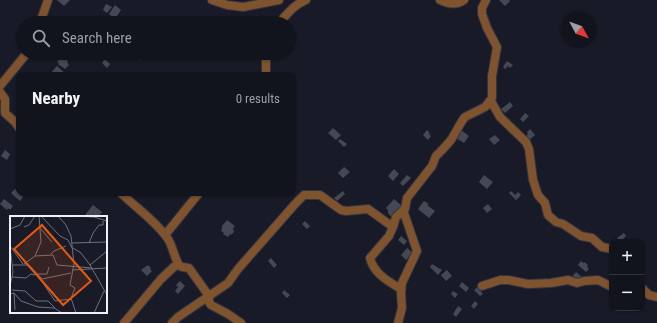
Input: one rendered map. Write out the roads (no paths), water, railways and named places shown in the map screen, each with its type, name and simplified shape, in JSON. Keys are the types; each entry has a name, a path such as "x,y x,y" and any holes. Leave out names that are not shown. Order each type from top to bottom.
{"street":[{"path":"42,16 48,0"},
{"path":"212,0 228,5 243,7 279,0"},
{"path":"440,0 456,4 464,0"},
{"path":"401,289 384,279 372,265 370,258 389,236 396,217 403,210 407,198 432,166 436,156 451,140 462,121 466,117 485,108 492,98 492,76 497,47 487,28 482,14 482,8 486,0"},
{"path":"285,16 300,1"},
{"path":"0,86 21,60"},
{"path":"266,60 266,72"},
{"path":"0,92 5,99 4,113 16,124"},
{"path":"490,101 500,117 526,142 530,148 533,180 538,195 545,203 548,215 556,222 563,224 581,236 592,238 602,247 609,248"},
{"path":"172,323 178,317 221,289 231,280 238,269 304,195 320,196 341,210 368,209 393,227"},
{"path":"123,196 165,235 178,263 182,267 189,268 209,296 210,305 228,314 241,323"},
{"path":"165,235 197,196"},
{"path":"398,323 402,308 402,283 417,251 403,210"},
{"path":"124,323 161,279 178,263"},
{"path":"482,286 500,280 528,284 568,280 577,283 584,280 598,280 609,286"},
{"path":"645,292 650,296 657,297"}]}
